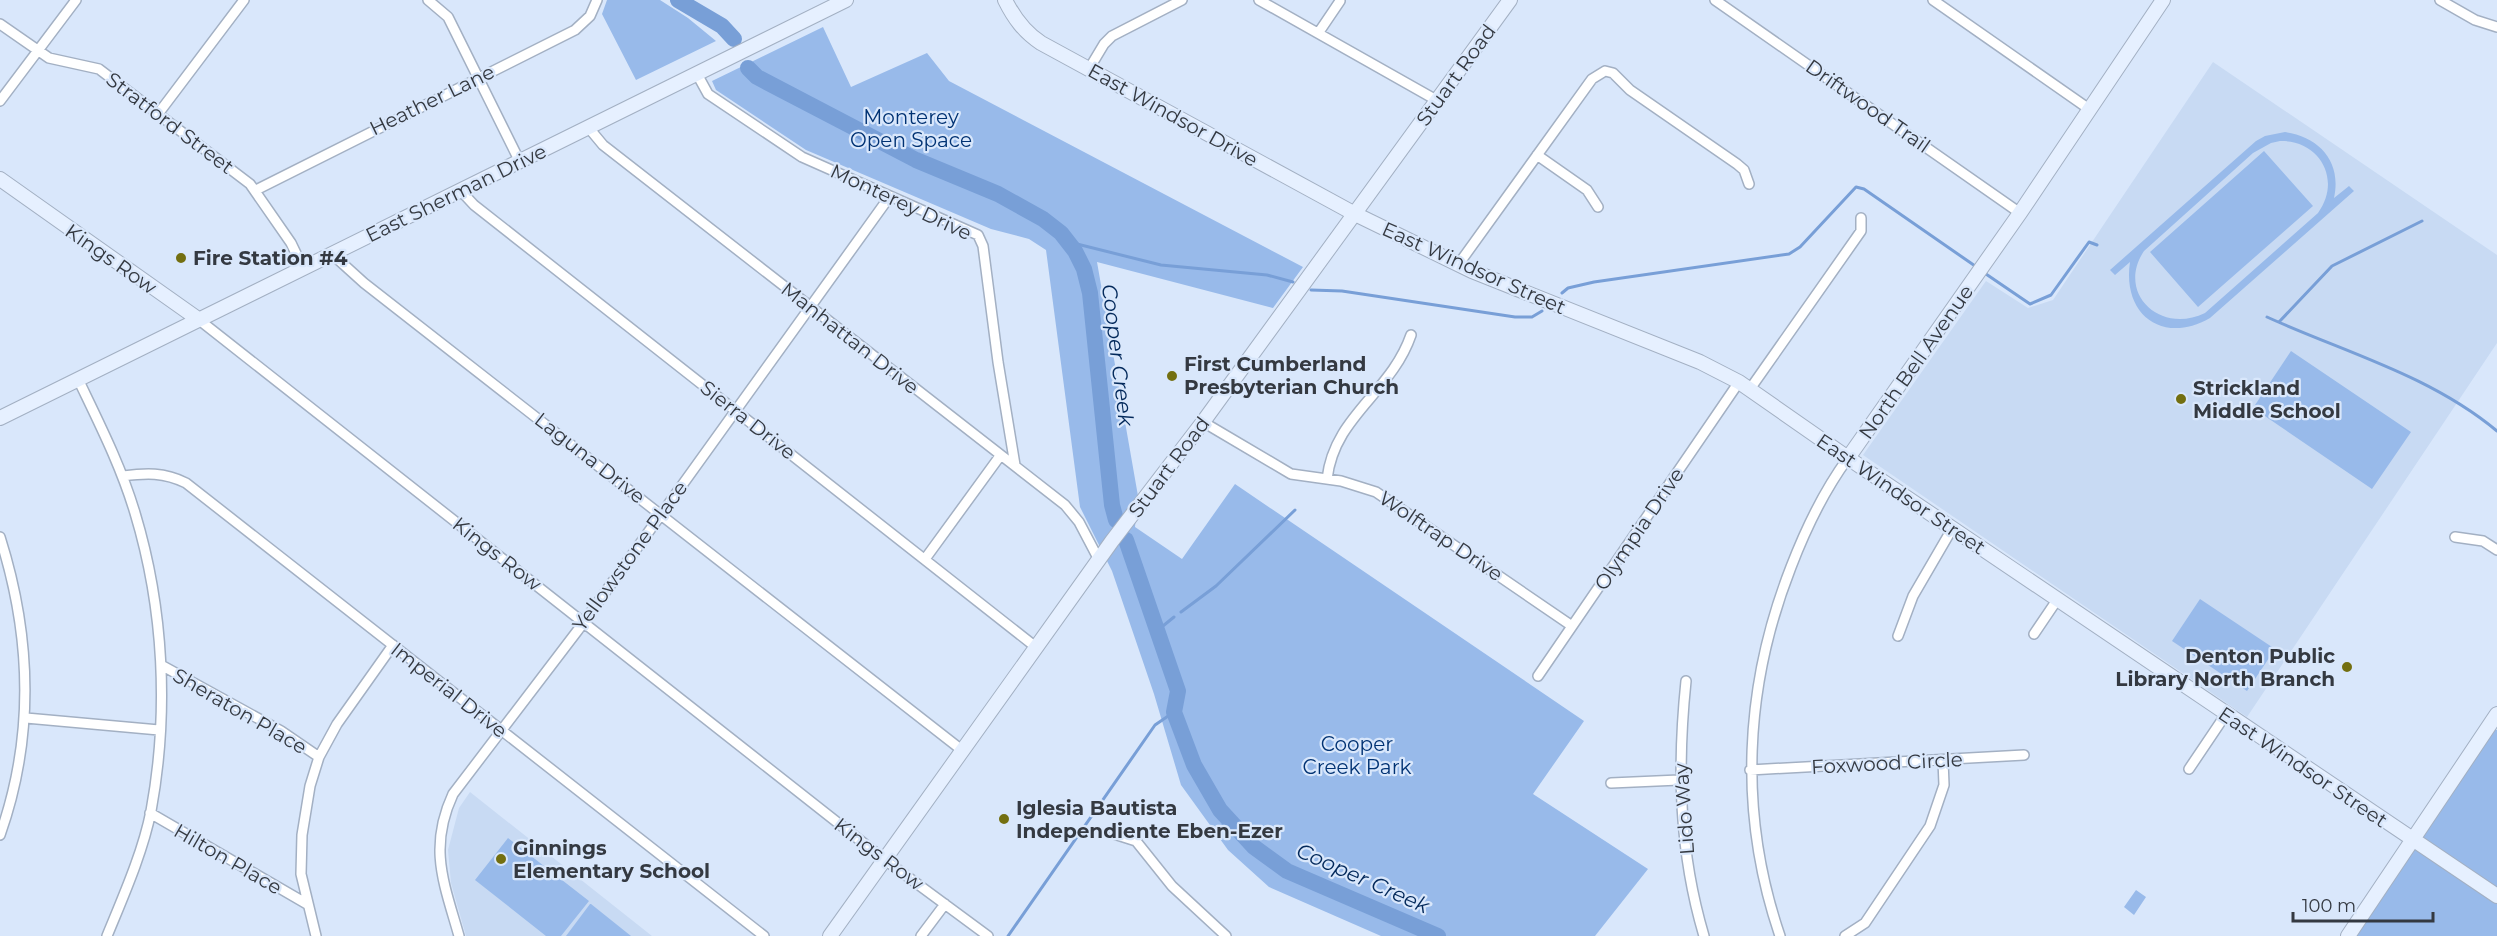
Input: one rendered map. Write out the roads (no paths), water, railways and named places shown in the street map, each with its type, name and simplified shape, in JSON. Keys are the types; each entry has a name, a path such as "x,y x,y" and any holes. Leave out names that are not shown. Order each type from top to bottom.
{"street":[{"path":"0,101 76,0"},
{"path":"158,114 244,0"},
{"path":"428,0 448,17 520,162"},
{"name":"Heather Lane","path":"256,190 575,30 590,16 597,0"},
{"name":"East Windsor Drive","path":"1005,0 1012,16 1028,34 1355,214"},
{"path":"1089,69 1104,44 1112,36 1182,0"},
{"path":"1259,0 1438,101"},
{"name":"Stuart Road","path":"830,936 1099,560 1203,422 1510,0"},
{"name":"Driftwood Trail","path":"1715,0 2020,213"},
{"path":"1933,0 2089,109"},
{"path":"2440,0 2475,20 2497,27"},
{"name":"East Sherman Drive","path":"0,418 520,162 837,2"},
{"path":"1319,32 1340,2"},
{"name":"North Bell Avenue","path":"1780,936 1760,859 1750,770 1753,712 1774,615 1798,550 1823,494 2020,213 2158,2"},
{"name":"Stratford Street","path":"0,24 38,52 60,61 99,69 256,190 291,243 303,268"},
{"path":"1458,265 1592,79 1605,71 1613,73 1630,90 1737,164 1744,170 1749,184"},
{"name":"Monterey Drive","path":"697,74 708,94 802,157 978,235 981,240 1010,447 1015,465"},
{"name":"Manhattan Drive","path":"588,127 603,145 1065,505 1079,522 1099,560"},
{"path":"1537,155 1587,190 1598,207"},
{"name":"Kings Row","path":"0,179 198,320 584,621 885,860 988,936"},
{"name":"Sierra Drive","path":"461,191 474,206 1037,648"},
{"name":"Yellowstone Place","path":"459,936 439,862 439,843 444,817 453,794 584,621 890,196"},
{"name":"East Windsor Street","path":"1355,214 1458,265 1700,362 1745,385 1952,529 2497,896"},
{"name":"Olympia Drive","path":"1538,676 1745,385 1861,231 1862,218"},
{"name":"Laguna Drive","path":"332,254 364,284 661,513 963,751"},
{"path":"1328,479 1330,459 1335,446 1353,418 1399,365 1412,335"},
{"path":"78,379 123,476 150,569 160,631 159,730 150,813 127,887 107,936"},
{"name":"Wolftrap Drive","path":"1203,422 1291,474 1328,479 1376,492 1572,626"},
{"path":"925,559 1000,456"},
{"name":"Imperial Drive","path":"123,476 147,472 174,477 186,483 764,936"},
{"path":"1898,636 1928,567 1952,529"},
{"path":"0,537 15,591 25,654 26,718 10,807 0,835"},
{"path":"2455,537 2483,541 2497,550"},
{"path":"2034,634 2057,600"},
{"path":"316,936 301,874 302,835 310,786 319,757 337,724 393,645"},
{"name":"Sheraton Place","path":"161,665 281,731 319,757"},
{"name":"Lido Way","path":"1686,681 1679,780 1685,854 1704,936"},
{"path":"2188,769 2226,714"},
{"path":"2348,936 2497,714"},
{"path":"26,718 159,730"},
{"name":"Foxwood Circle","path":"1750,770 2024,754"},
{"path":"1845,936 1865,923 1930,826 1944,785 1943,760"},
{"path":"1611,783 1679,780"},
{"name":"Hilton Place","path":"150,813 307,904"},
{"path":"1114,834 1136,841 1172,886 1226,936"},
{"path":"921,936 945,904"}],"waterway":[{"name":"Cooper Creek","path":"678,0 722,26 734,39"},
{"name":"Cooper Creek","path":"748,68 757,77 916,160 998,194 1043,219 1061,233 1075,251 1084,269 1090,293 1112,505 1116,520"},
{"path":"1562,293 1568,288 1594,282 1789,254 1800,247 1856,187 1864,189 1978,268"},
{"path":"2279,322 2332,266 2422,221"},
{"path":"1069,242 1161,265 1267,275 1293,282"},
{"path":"1983,272 2030,304 2051,295 2089,242 2097,245"},
{"path":"1311,290 1342,291 1515,317 1532,317 1542,311"},
{"path":"2267,317 2386,366 2444,394 2497,431"},
{"path":"1181,612 1216,586 1295,510"},
{"name":"Cooper Creek","path":"1126,540 1178,691 1174,712 1194,765 1220,810 1254,847 1287,871 1438,936"},
{"path":"1158,630 1174,617"},
{"path":"1008,936 1155,725 1174,712"}],"place":[{"name":"Fire Station #4","path":"181,258"},
{"name":"First Cumberland Presbyterian Church","path":"1172,376"},
{"name":"Strickland Middle School","path":"2181,399"},
{"name":"Denton Public Library North Branch","path":"2347,667"},
{"name":"Iglesia Bautista Independiente Eben-Ezer","path":"1004,819"},
{"name":"Ginnings Elementary School","path":"501,859"}],"park label":[{"name":"Monterey Open Space","path":"911,128"},
{"name":"Cooper Creek Park","path":"1357,756"}]}
